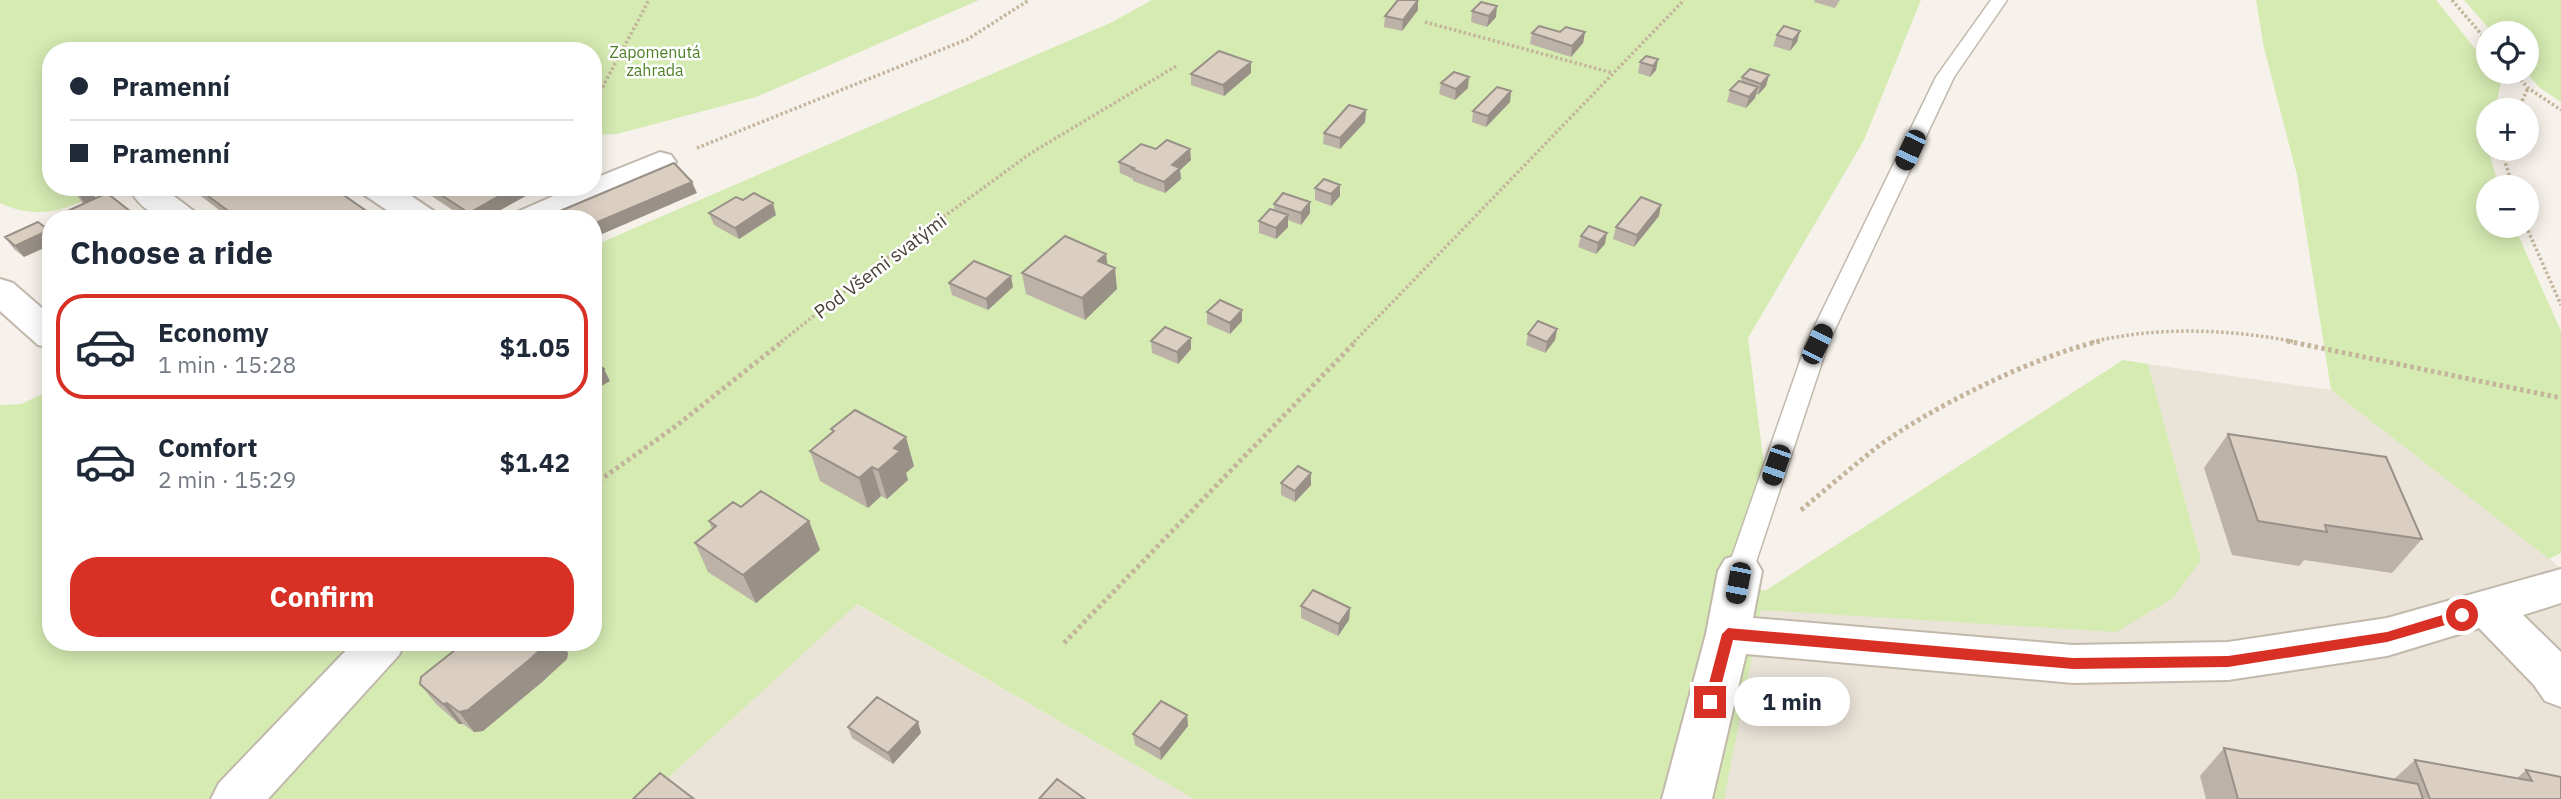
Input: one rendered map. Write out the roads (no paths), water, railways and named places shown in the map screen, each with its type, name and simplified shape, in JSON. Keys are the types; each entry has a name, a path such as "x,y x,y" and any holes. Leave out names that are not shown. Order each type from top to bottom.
{"street":[{"path":"602,187 660,162"},
{"path":"153,196 171,210"},
{"path":"388,196 410,210"},
{"path":"550,210 582,196"},
{"path":"0,290 42,328"},
{"path":"1687,799 1728,634 1741,568"},
{"path":"1728,634 2073,663 2228,662 2387,637 2561,586"},
{"path":"2487,607 2550,671 2561,687"},
{"path":"236,799 375,651"}],"lane":[{"path":"1741,568 1817,344 1945,77 1999,0"}],"park label":[{"name":"Zapomenutá zahrada","path":"655,61"}]}
